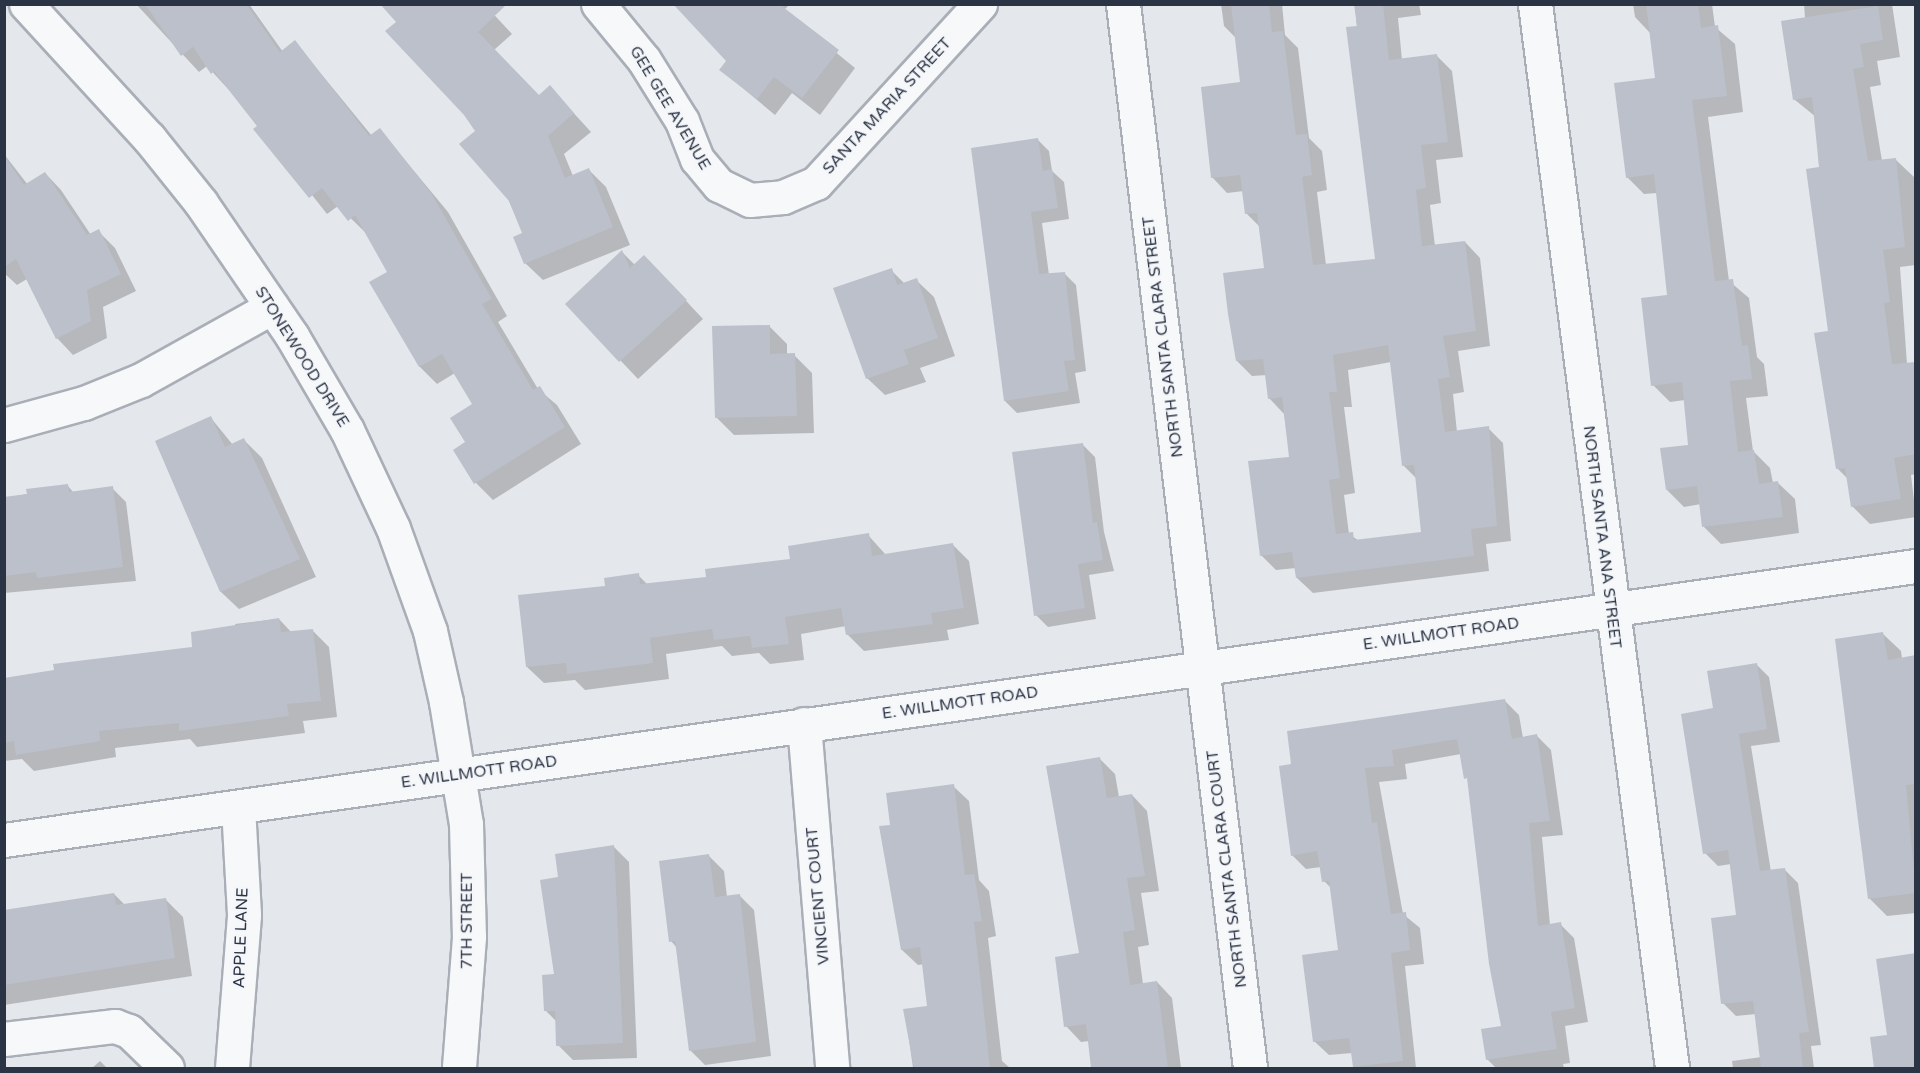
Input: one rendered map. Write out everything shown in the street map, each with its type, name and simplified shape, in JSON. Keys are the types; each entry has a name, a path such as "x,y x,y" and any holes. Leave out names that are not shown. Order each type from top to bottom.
{"street":[{"name":"STONEWOOD DRIVE","path":"26,4 149,138 201,203 272,307 347,430 393,528 430,631 458,775"},
{"name":"GEE GEE AVENUE","path":"598,4 644,60 682,121 697,159 719,185 750,200"},
{"name":"SANTA MARIA STREET","path":"750,200 783,197 816,183 980,4"},
{"name":"NORTH SANTA CLARA STREET","path":"1123,4 1204,669"},
{"name":"NORTH SANTA ANA STREET","path":"1535,4 1611,610 1672,1068"},
{"path":"4,425 84,403 141,380 272,307"},
{"name":"E. WILLMOTT ROAD","path":"4,840 1916,566"},
{"name":"NORTH SANTA CLARA COURT","path":"1204,669 1250,1068"},
{"name":"VINCIENT COURT","path":"804,724 832,1068"},
{"name":"7TH STREET","path":"458,775 466,824 469,937 459,1068"},
{"name":"APPLE LANE","path":"232,1068 244,914 238,807"},
{"path":"4,1039 115,1026 129,1031 167,1068"}],"building":[{"path":"145,4 246,4 280,52 295,40 369,136 380,128 431,193 492,299 482,304 533,390 540,386 565,427 474,484 453,450 465,442 450,418 472,404 442,354 419,367 369,282 387,272 355,215 348,221 322,188 309,198 253,129 257,126 214,71 211,74 193,47 181,56"},
{"path":"380,4 507,4 478,32 539,95 550,85 574,113 548,136 565,178 589,168 613,227 524,264 513,237 522,233 509,201 459,144 475,131 464,115 385,31 396,22"},
{"path":"673,4 779,4 839,50 802,98 774,77 757,99 719,70 726,61"},
{"path":"1231,4 1269,4 1272,32 1283,31 1296,135 1307,134 1312,175 1302,177 1313,265 1375,259 1346,27 1357,26 1354,4 1383,4 1389,60 1437,54 1448,142 1421,145 1426,188 1416,190 1422,246 1465,241 1476,331 1443,336 1450,377 1438,379 1445,432 1489,426 1497,526 1471,529 1474,556 1296,578 1292,552 1260,556 1248,461 1289,457 1282,397 1268,399 1263,359 1236,361 1223,273 1264,268 1257,213 1245,214 1240,175 1211,178 1201,87 1240,82","holes":["1388,345 1402,466 1414,465 1421,532 1354,540 1353,532 1336,534 1329,480 1340,478 1329,392 1337,392 1333,355"]},
{"path":"1646,4 1698,4 1701,28 1718,25 1727,96 1692,100 1715,281 1733,279 1742,346 1748,345 1752,379 1730,381 1738,452 1754,450 1759,484 1778,481 1783,517 1702,527 1697,486 1666,490 1660,448 1688,445 1682,382 1651,386 1641,298 1667,295 1654,174 1626,178 1614,83 1655,78"},
{"path":"1878,6 1883,40 1860,44 1864,67 1853,69 1868,161 1896,158 1905,247 1883,250 1890,302 1884,303 1892,364 1916,362 1916,454 1894,458 1901,499 1851,507 1845,468 1836,469 1814,333 1828,331 1806,169 1819,167 1812,97 1793,100 1781,21"},
{"path":"1038,138 1043,171 1052,169 1058,208 1031,212 1039,274 1065,272 1075,360 1064,361 1069,391 1004,401 971,148"},
{"path":"4,155 24,185 45,172 87,235 99,229 121,274 87,290 91,321 56,339 16,259 4,267"},
{"path":"622,250 630,268 644,255 687,300 619,362 565,304"},
{"path":"892,268 897,285 917,278 938,338 904,350 909,364 866,379 833,288"},
{"path":"770,325 770,354 795,353 797,416 715,418 712,326"},
{"path":"211,416 225,447 244,438 300,559 220,592 155,441"},
{"path":"1083,443 1093,523 1097,522 1103,560 1078,564 1085,608 1034,616 1012,452"},
{"path":"68,484 69,492 113,486 123,567 37,578 36,572 4,576 4,497 27,494 26,489"},
{"path":"869,533 872,556 953,543 964,608 931,613 933,624 846,635 841,608 785,617 789,644 752,648 750,636 714,640 712,629 650,638 653,663 567,674 566,663 526,667 518,595 605,586 604,578 639,573 640,584 706,577 705,569 790,559 788,546"},
{"path":"279,618 281,632 313,629 321,701 287,704 289,716 179,731 179,723 99,731 100,741 16,755 14,741 4,743 4,678 54,670 53,664 192,647 191,632"},
{"path":"1883,632 1888,660 1916,655 1916,784 1906,785 1916,893 1868,899 1835,639"},
{"path":"1757,663 1767,729 1739,734 1760,871 1785,868 1809,1032 1799,1033 1803,1068 1761,1068 1753,1001 1721,1004 1711,918 1736,915 1728,850 1703,854 1681,714 1713,708 1707,671"},
{"path":"1505,699 1512,739 1537,734 1550,821 1529,823 1538,926 1561,922 1575,1008 1551,1012 1557,1049 1486,1060 1481,1029 1501,1026 1489,964 1467,778 1464,779 1457,739 1392,750 1394,766 1365,768 1372,823 1377,822 1391,914 1406,912 1410,950 1391,953 1403,1061 1353,1067 1349,1038 1313,1042 1302,955 1338,950 1329,881 1322,882 1317,851 1291,856 1279,766 1291,764 1287,731"},
{"path":"1100,757 1107,798 1132,794 1145,876 1127,878 1135,930 1123,932 1130,985 1157,981 1168,1068 1091,1068 1086,1024 1064,1027 1055,957 1079,953 1046,766"},
{"path":"954,784 965,875 974,874 982,921 974,922 990,1068 914,1068 903,1009 927,1006 920,947 901,950 879,826 890,825 886,793"},
{"path":"614,845 623,1043 556,1046 555,1011 544,1011 542,975 554,974 540,880 558,877 555,854"},
{"path":"709,854 715,897 740,894 756,1042 689,1051 675,941 669,942 659,861"},
{"path":"114,893 116,905 166,898 175,958 4,985 4,910"},
{"path":"1916,953 1916,1068 1874,1068 1870,1037 1887,1035 1876,959"}]}
